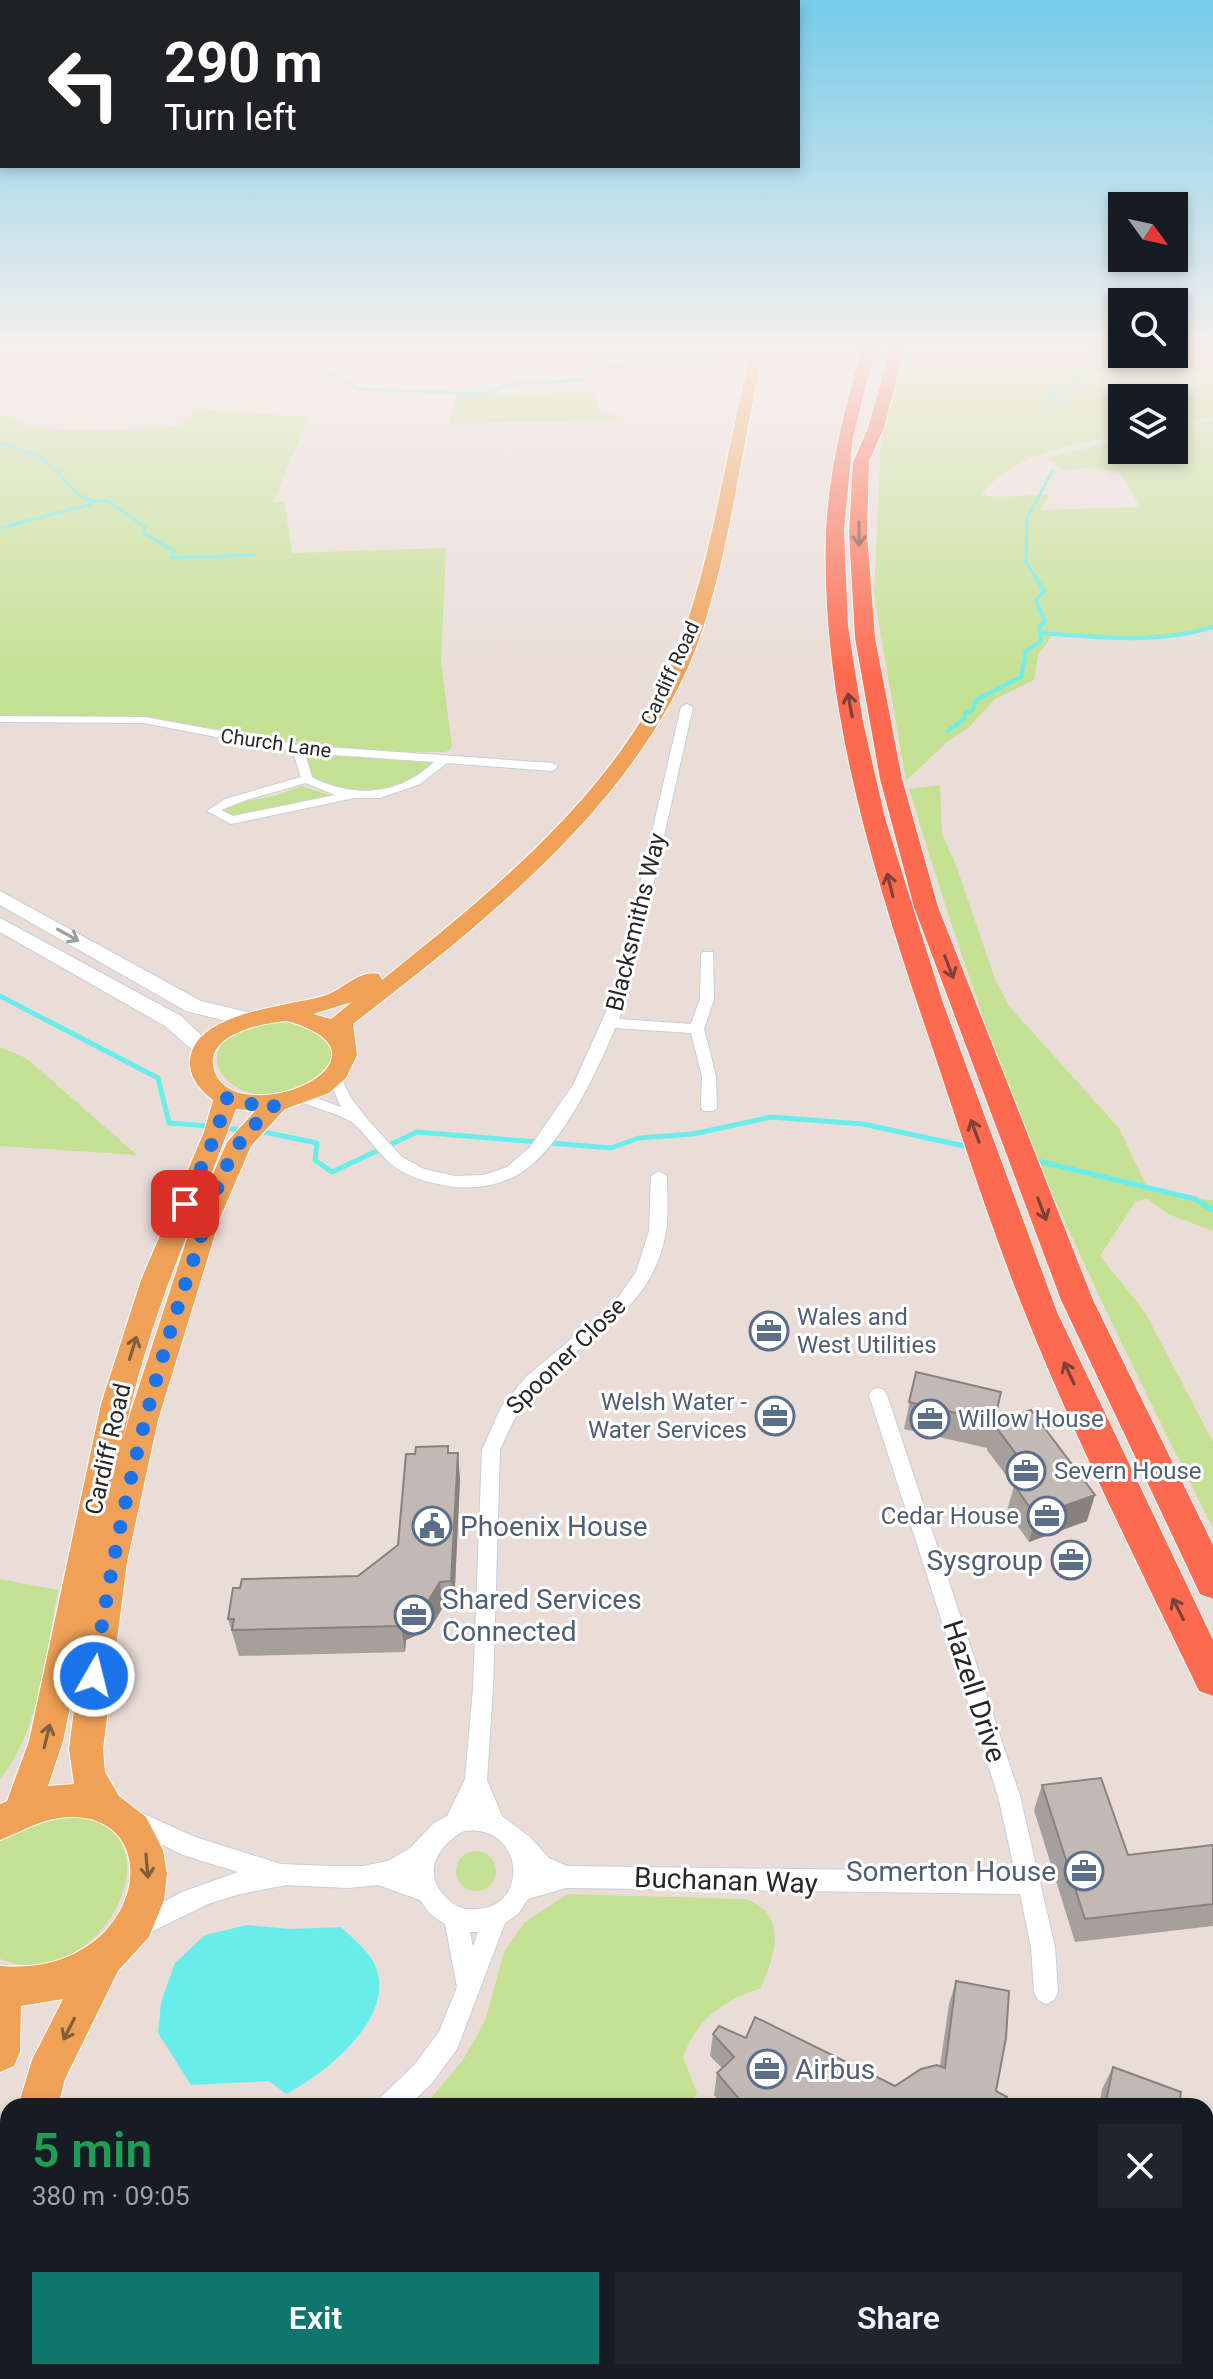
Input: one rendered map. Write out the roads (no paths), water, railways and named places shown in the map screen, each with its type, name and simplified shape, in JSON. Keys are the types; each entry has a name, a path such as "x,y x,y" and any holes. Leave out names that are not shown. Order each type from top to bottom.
{"highway":[{"path":"843,458 837,533 841,638 878,784 1077,1300 1213,1583"},
{"path":"862,459 858,533 861,601 872,682 878,784 896,906 1034,1298 1171,1597 1213,1679"}],"main road":[{"name":"Cardiff Road","path":"341,1036 341,1022 427,957 491,899 560,832 627,756 671,682 693,633 733,458"},
{"name":"Cardiff Road","path":"288,1014 345,997 491,899"},
{"path":"288,1014 310,1017 328,1025 341,1036 346,1049 344,1064 335,1078 289,1101 249,1104 226,1098 209,1087 200,1073 205,1049 222,1031 247,1019 288,1014"},
{"name":"Cardiff Road","path":"11,1816 46,1741 116,1404 155,1280 217,1132 226,1098"},
{"name":"Cardiff Road","path":"40,2098 46,2074 116,1946 142,1909 149,1875 144,1844 88,1776 86,1749 111,1562 143,1420 207,1218 240,1142 289,1101"},
{"name":"Cardiff Road","path":"11,1816 72,1798 113,1809"},
{"path":"0,2052 1,1986 39,1988 73,1978 116,1946"}],"street":[{"name":"Blacksmiths Way","path":"335,1078 340,1097 400,1167 449,1181 475,1182 520,1166 552,1128 611,1023 622,992 687,707"},
{"name":"Church Lane","path":"0,719 144,720 298,749 552,767"},
{"path":"298,749 307,779"},
{"path":"350,796 307,779 292,786 226,803 213,811 231,820 413,785 445,758"},
{"path":"0,897 194,1006 247,1019"},
{"path":"0,924 173,1021 205,1049"},
{"path":"708,955 707,999 697,1029 709,1076 709,1108"},
{"path":"611,1023 697,1029"},
{"name":"Blacksmiths Way","path":"289,1101 333,1106 359,1120"},
{"name":"Spooner Close","path":"454,1825 476,1780 483,1688 491,1450 498,1422 520,1394 602,1327 641,1279 661,1227 659,1176"},
{"name":"Hazell Drive","path":"878,1395 1009,1796 1043,1947 1046,1992"},
{"name":"Spooner Close","path":"476,1780 493,1822"},
{"path":"113,1809 191,1847 282,1874"},
{"path":"379,1875 409,1864 454,1825 473,1820 493,1822 518,1841 541,1866 566,1877"},
{"path":"398,2098 423,2074 448,2040 497,1914 520,1890 526,1873 525,1856 518,1841"},
{"path":"432,1843 422,1874 425,1890 432,1902 456,1918 477,1920 497,1914"},
{"path":"116,1946 195,1895 282,1874 379,1875 425,1890"},
{"name":"Buchanan Way","path":"520,1890 566,1877 1030,1883"},
{"path":"456,1918 468,1990"}],"water":[{"path":"247,1925 290,1929 341,1927 371,1958 379,1978 378,1999 370,2019 357,2038 321,2071 286,2094 269,2081 191,2085 158,2033 161,2002 175,1963 205,1935"}],"waterway":[{"path":"40,458 79,494 87,499 108,501 145,527 143,533 175,551 171,558 254,555"},
{"path":"1036,578 1026,562 1027,518 1053,470"},
{"path":"0,528 92,504"},
{"path":"948,731 965,718 965,713 973,710 976,700 1021,677 1026,651 1041,641 1039,627 1045,622 1036,600 1044,591 1035,576"},
{"path":"1041,633 1149,638 1213,627"},
{"path":"0,996 158,1078 169,1123 209,1126"},
{"path":"259,1131 317,1143 315,1160 332,1172 417,1132 611,1148 639,1138 693,1134 771,1117 863,1124 969,1147"},
{"path":"223,1128 245,1130"},
{"path":"1034,1160 1195,1199 1213,1210"}],"place":[{"name":"Wales and West Utilities","path":"769,1331"},
{"name":"Welsh Water - Water Services","path":"775,1416"},
{"name":"Willow House","path":"930,1419"},
{"name":"Severn House","path":"1026,1471"},
{"name":"Cedar House","path":"1047,1516"},
{"name":"Phoenix House","path":"432,1526"},
{"name":"Sysgroup","path":"1071,1560"},
{"name":"Shared Services Connected","path":"414,1615"},
{"name":"Somerton House","path":"1084,1871"},
{"name":"Airbus","path":"767,2069"}]}
